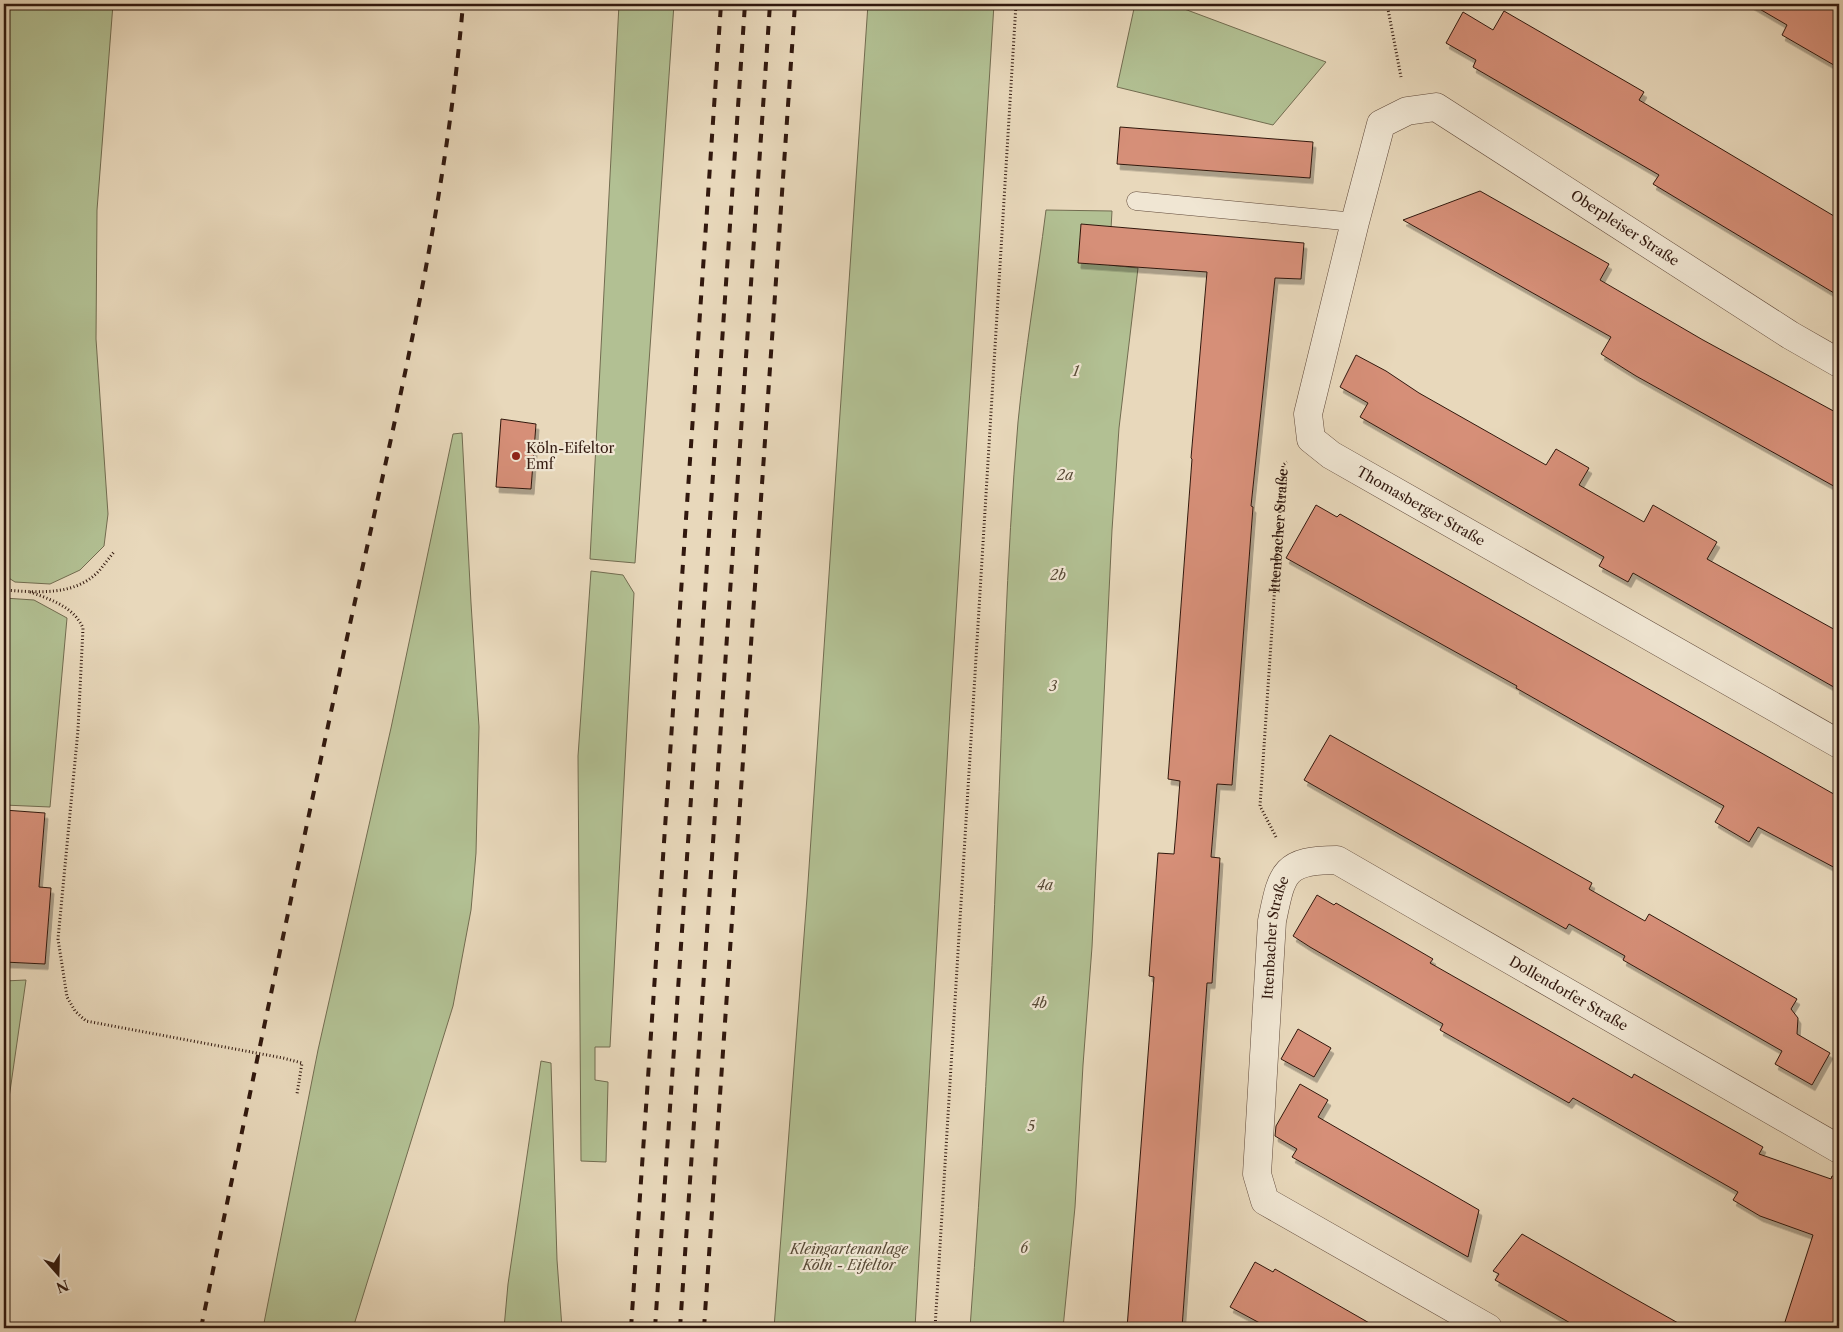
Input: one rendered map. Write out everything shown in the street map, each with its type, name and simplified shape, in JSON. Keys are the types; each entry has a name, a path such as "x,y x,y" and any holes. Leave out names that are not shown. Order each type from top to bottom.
{"street":[{"name":"Oberpleiser Straße","path":"1407,111 1436,107 1790,335 1839,363"},
{"path":"1311,440 1308,414 1381,124 1407,111"},
{"name":"Thomasberger Straße","path":"1311,440 1331,455 1839,744"},
{"name":"Dollendorfer Straße","path":"1292,867 1313,860 1337,860 1839,1149"},
{"name":"Ittenbacher Straße","path":"1292,867 1280,885 1272,921 1257,1174 1265,1200 1488,1328"}],"lane":[{"path":"1136,201 1355,222"}],"path":[{"path":"935,1328 1016,4"},
{"path":"1387,4 1407,111"},
{"name":"Ittenbacher Straße","path":"1292,867 1260,806 1284,465 1311,440"},
{"path":"4,590 55,592 80,585 98,572 114,552"},
{"path":"30,592 50,599 67,609 79,619 83,628 78,730 58,939 67,997 75,1010 86,1021 302,1063 297,1094"}],"green space":[{"path":"4,4 113,4 97,210 96,339 108,514 104,546 80,570 50,584 15,582 4,575"},
{"path":"619,4 674,4 635,563 590,559"},
{"name":"Kleingartenanlage Köln - Eifeltor","path":"868,4 994,4 950,709 915,1328 774,1328 807,897"},
{"path":"1135,4 1171,4 1326,62 1273,125 1117,87"},
{"path":"1046,210 1112,211 1109,265 1138,268 1119,428 1112,530 1092,947 1075,1207 1063,1328 970,1328 989,1026 1010,528 1021,395"},
{"path":"462,433 479,727 476,853 471,910 453,1006 353,1328 263,1328 318,1050 391,728 453,434"},
{"path":"591,571 623,575 634,593 610,1047 595,1047 595,1080 608,1082 606,1162 581,1161 578,756"},
{"path":"4,598 34,600 67,618 50,807 4,805"},
{"path":"26,980 4,1133 4,981"},
{"path":"541,1061 551,1063 557,1260 562,1328 504,1328 508,1284"}],"building":[{"path":"1751,4 1839,4 1839,68 1782,35 1787,25"},
{"path":"1504,11 1644,92 1639,100 1839,219 1839,296 1653,184 1659,175 1473,67 1476,60 1446,43 1463,12 1493,30"},
{"path":"1120,127 1313,142 1310,178 1117,164"},
{"path":"1480,191 1609,264 1600,280 1703,340 1839,414 1839,489 1636,376 1601,354 1611,337 1403,220"},
{"path":"1081,224 1304,243 1301,279 1275,278 1251,506 1253,507 1232,785 1217,784 1211,857 1220,858 1212,983 1207,983 1182,1328 1127,1328 1154,977 1149,976 1158,853 1174,854 1180,781 1168,779 1191,458 1207,272 1078,263"},
{"path":"1356,355 1546,465 1556,449 1589,468 1579,485 1644,522 1653,505 1717,542 1707,559 1839,632 1839,690 1633,573 1628,582 1599,566 1604,557 1360,417 1368,403 1340,387"},
{"name":"Köln-Eifeltor Emf","path":"501,419 536,424 531,489 496,487"},
{"path":"1316,505 1337,517 1340,514 1839,797 1839,870 1758,827 1749,842 1715,822 1724,806 1516,688 1517,686 1286,558"},
{"path":"1330,735 1592,883 1589,889 1645,921 1649,914 1797,999 1791,1009 1798,1018 1797,1034 1830,1053 1812,1085 1775,1064 1782,1051 1623,960 1625,956 1569,924 1566,929 1304,780"},
{"path":"4,810 45,813 39,887 51,888 45,964 4,962"},
{"path":"1317,895 1334,905 1336,903 1390,934 1433,959 1430,963 1632,1078 1634,1074 1763,1147 1759,1154 1831,1179 1832,1176 1839,1177 1839,1328 1783,1328 1813,1235 1760,1216 1733,1200 1738,1192 1573,1098 1569,1103 1440,1030 1443,1024 1293,936"},
{"path":"1298,1029 1331,1048 1314,1077 1281,1059"},
{"path":"1300,1084 1328,1100 1318,1117 1479,1210 1468,1257 1292,1157 1297,1149 1275,1136 1276,1126"},
{"path":"1522,1234 1687,1328 1579,1328 1495,1280 1499,1274 1493,1271"},
{"path":"1255,1262 1273,1272 1275,1269 1378,1328 1269,1328 1230,1307"}],"railway":[{"path":"201,1328 312,800 417,316 444,161 455,83 463,4"},
{"path":"631,1328 721,4"},
{"path":"655,1328 745,4"},
{"path":"680,1328 770,4"},
{"path":"704,1328 795,4"}],"place":[{"name":"Köln-Eifeltor Emf","path":"516,456"}],"park label":[{"name":"1","path":"1076,371"},
{"name":"2a","path":"1065,475"},
{"name":"2b","path":"1058,575"},
{"name":"3","path":"1053,686"},
{"name":"4a","path":"1045,885"},
{"name":"4b","path":"1039,1003"},
{"name":"5","path":"1031,1126"},
{"name":"6","path":"1024,1248"}]}
